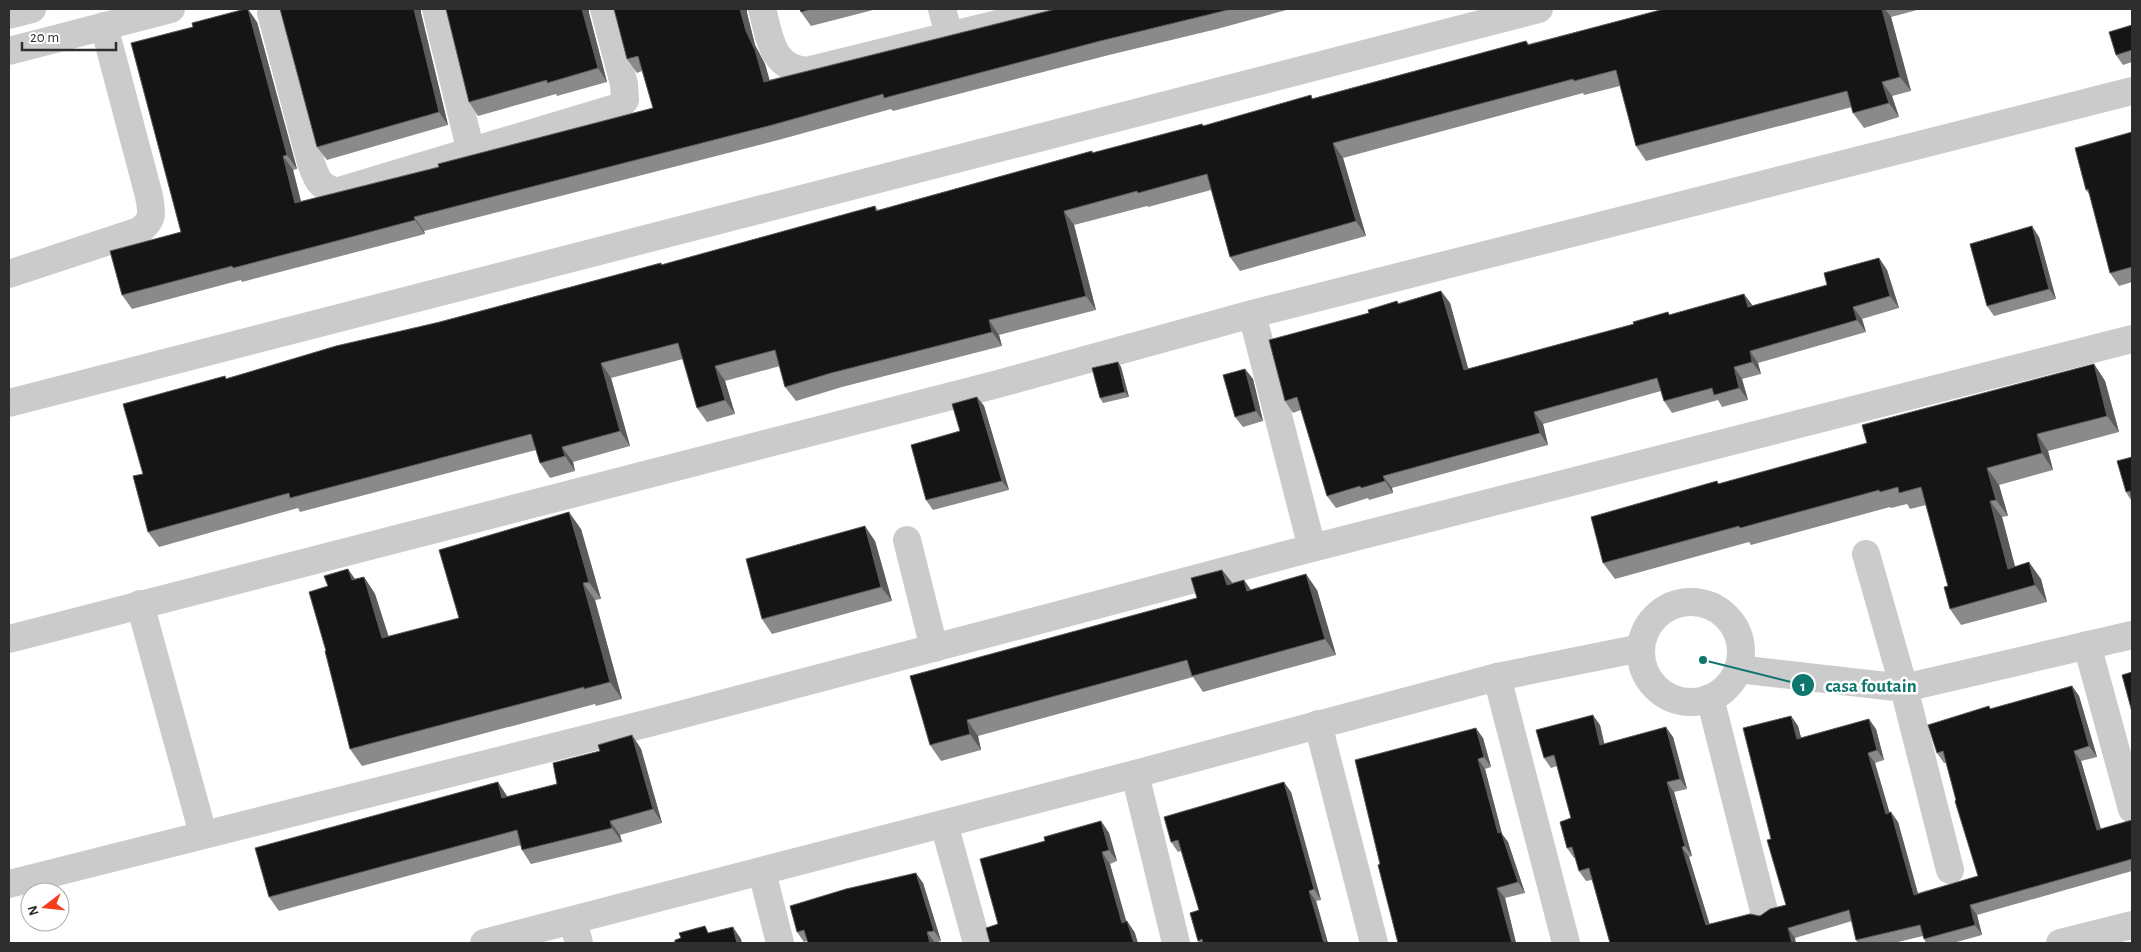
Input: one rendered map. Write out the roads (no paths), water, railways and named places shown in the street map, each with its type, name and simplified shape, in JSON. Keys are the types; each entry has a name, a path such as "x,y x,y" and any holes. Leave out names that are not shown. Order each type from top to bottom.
{"street":[{"path":"9,15 32,9"},
{"path":"9,51 171,9"},
{"path":"436,9 471,152"},
{"path":"271,14 311,163 317,179 325,188 336,192 619,107 625,100 624,84 604,9"},
{"path":"762,9 772,45 781,62 792,70 806,71 1058,9"},
{"path":"942,9 949,35"},
{"path":"9,403 1539,9"},
{"path":"9,274 138,231 149,222 151,210 149,196 104,26"},
{"path":"9,638 994,385 1252,314 2132,91"},
{"path":"1252,314 1312,548"},
{"path":"9,884 653,722 1312,548 2132,339"},
{"path":"907,540 934,648"},
{"path":"1866,554 1904,688 1950,870"},
{"path":"1684,602 1701,602 1717,609 1730,620 1738,635 1741,652 1738,668 1727,686 1710,698 1694,702 1677,700 1662,692 1650,680 1642,664 1641,648 1645,631 1655,617 1668,607 1684,602"},
{"path":"140,604 203,834"},
{"path":"1738,668 1904,688 2132,635"},
{"path":"2087,645 2132,810"},
{"path":"484,943 576,932 762,872 1497,677 1641,648"},
{"path":"1497,677 1566,943"},
{"path":"1710,698 1764,911"},
{"path":"1318,724 1374,943"},
{"path":"1135,774 1176,943"},
{"path":"944,824 977,943"},
{"path":"762,872 780,943"},
{"path":"2060,943 2132,925"}],"place":[{"name":"casa foutain","path":"1703,660"}]}
